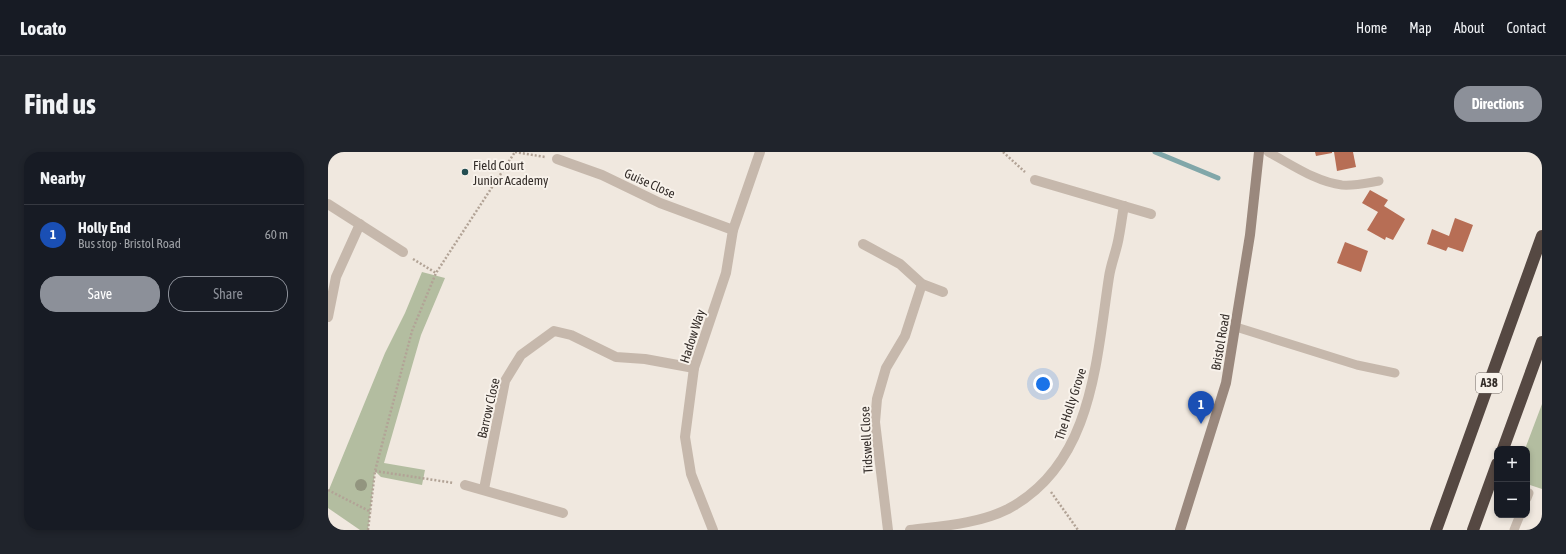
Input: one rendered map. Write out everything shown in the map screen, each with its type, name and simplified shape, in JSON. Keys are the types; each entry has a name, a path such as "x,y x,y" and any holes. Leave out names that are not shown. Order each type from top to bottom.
{"highway":[{"name":"A38","path":"1436,530 1542,236"},
{"path":"1504,446 1542,342"},
{"path":"1473,530 1494,472"}],"main road":[{"name":"Bristol Road","path":"1180,530 1226,383 1250,235 1260,152"}],"street":[{"name":"Hadow Way","path":"713,530 691,474 685,437 694,368 726,273 733,230 760,152"},
{"name":"Guise Close","path":"558,158 602,175 660,203 733,230"},
{"path":"1035,180 1151,214"},
{"path":"328,204 402,252"},
{"name":"The Holly Grove","path":"910,530 964,523 986,517 1012,506 1029,496 1044,482 1068,452 1081,421 1095,368 1110,269 1119,236 1124,206"},
{"path":"328,317 336,277 360,224"},
{"path":"863,244 900,264 922,284 943,292"},
{"name":"Tidswell Close","path":"888,530 875,422 877,399 886,368 905,336 922,284"},
{"name":"Barrow Close","path":"484,489 505,380 521,354 554,331 571,335 616,357 645,359 694,368"},
{"path":"465,485 484,489 563,513"}],"lane":[{"path":"1268,152 1319,179 1341,184 1357,185 1379,181"},
{"path":"1236,327 1357,365 1395,373"},
{"path":"1514,530 1519,518"}],"path":[{"path":"368,530 375,471 412,331 436,273 515,152 558,158"},
{"path":"1003,152 1035,180"},
{"path":"402,252 436,273"},
{"path":"375,471 465,485"},
{"path":"1044,482 1078,530"},
{"path":"328,490 371,512"}],"green space":[{"path":"422,272 445,278 421,335 384,463 425,470 422,485 381,477 375,471 368,530 360,530 328,508 328,492 385,353 405,313"},
{"path":"1542,404 1542,489 1530,485 1530,446 1526,446"}],"building":[{"path":"1315,152 1332,152 1332,153 1316,156"},
{"path":"1334,152 1353,152 1356,167 1337,171"},
{"path":"1370,190 1388,200 1384,206 1405,219 1393,240 1386,237 1385,240 1367,230 1378,212 1362,203"},
{"path":"1455,218 1473,225 1463,252 1448,247 1446,251 1427,244 1432,229 1449,236"},
{"path":"1345,242 1368,251 1361,272 1337,263"}],"waterway":[{"path":"1155,152 1218,178"}],"place":[{"name":"Field Court Junior Academy","path":"465,172"},
{"name":"Holly End","path":"1201,424"}]}
